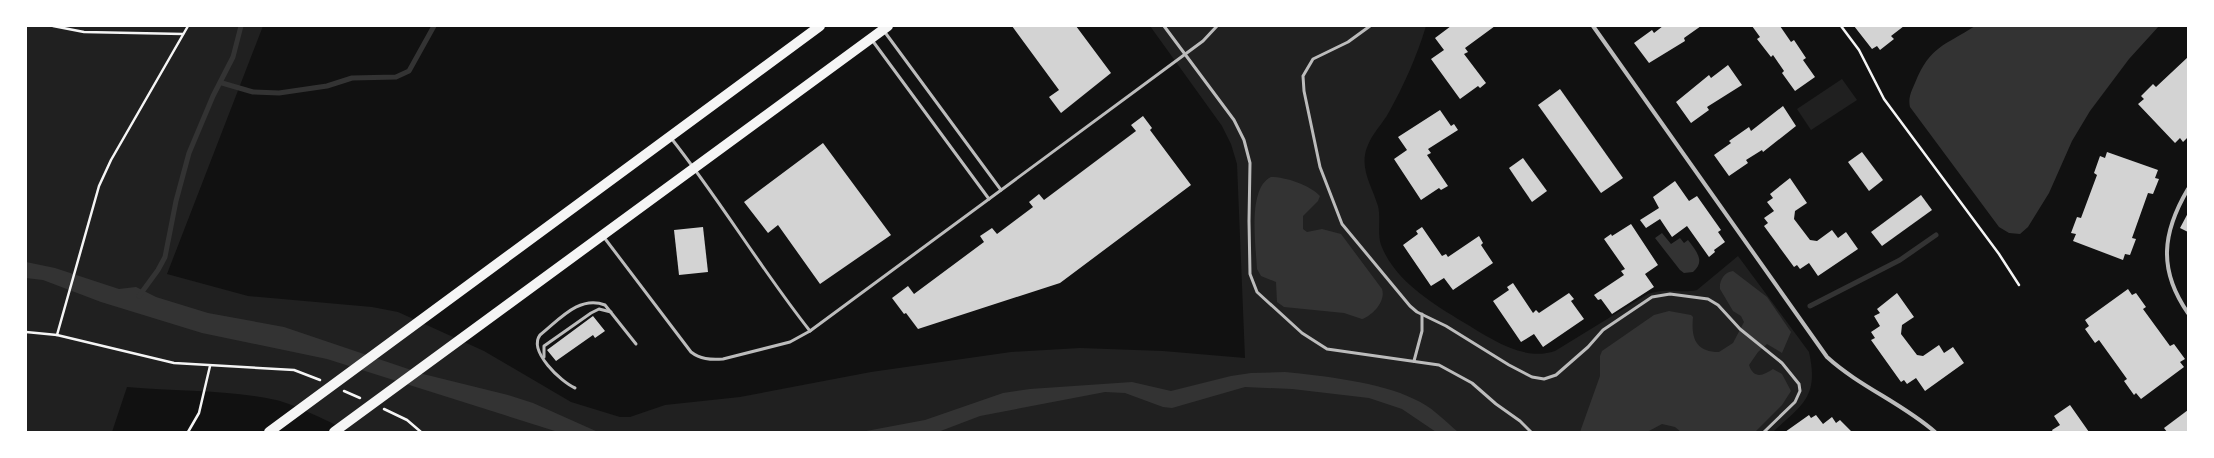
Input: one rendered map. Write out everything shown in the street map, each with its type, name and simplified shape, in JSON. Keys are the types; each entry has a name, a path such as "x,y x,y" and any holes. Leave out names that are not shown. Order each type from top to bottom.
{"main road":[{"path":"269,432 820,26"},
{"path":"338,430 602,234 885,28"}],"street":[{"path":"1593,26 1827,356 1850,375 1911,413 1935,432"},
{"path":"2188,189 2171,223 2166,256 2169,278 2188,313"}],"lane":[{"path":"1164,26 1184,55 1234,120 1248,150 1250,176 1248,221 1250,274 1257,292 1302,333 1327,349 1360,355 1439,365 1472,383 1531,432"},
{"path":"602,234 691,352 696,356 713,360 723,359 790,342 810,331 1204,41 1217,26"},
{"path":"1370,26 1348,42 1311,61 1304,76 1305,98 1320,167 1342,224 1410,306 1446,326 1509,365 1532,377 1544,379 1556,375 1608,326 1658,295 1686,295 1708,299 1718,305 1740,329 1782,363 1800,388 1795,402 1764,432"},
{"path":"885,28 1001,190"},
{"path":"871,39 989,199"},
{"path":"670,137 694,167 769,276 810,331"},
{"path":"575,388 562,380 546,362 539,352 538,338 575,307 588,301 605,305 613,313 636,344"},
{"path":"546,362 543,351 546,344 594,311 603,310 613,313"},
{"path":"1414,361 1422,330 1422,314"}],"path":[{"path":"53,26 84,32 183,34"},
{"path":"57,335 99,186 106,170 188,26"},
{"path":"1841,26 1859,50 1884,99 1999,254 2019,285"},
{"path":"26,332 57,335 161,361 210,366 294,370 325,382"},
{"path":"188,432 199,413 210,366"},
{"path":"339,389 366,401"},
{"path":"379,407 407,420 421,432"}],"shaded area":[{"path":"26,26 263,26 167,274 248,296 372,307 398,312 484,351 571,402 620,417 630,417 665,405 740,397 871,372 1011,352 1080,348 1163,351 1245,358 1237,164 1231,144 1222,126 1150,26 1426,26 1419,48 1405,81 1389,112 1370,141 1365,153 1364,161 1367,176 1378,206 1379,236 1381,245 1395,270 1405,280 1439,307 1507,347 1519,351 1543,354 1555,351 1648,294 1661,291 1697,290 1738,256 1809,352 1812,367 1810,390 1806,398 1793,414 1773,432 352,432 284,402 258,396 221,392 127,387 112,432 26,432"},
{"path":"1975,26 2159,26 2129,59 2090,111 2072,141 2049,193 2028,227 2020,234 2009,233 1999,227 1910,107 1909,101 1911,92 1926,61 1946,43"},
{"path":"1842,79 1857,100 1811,130 1797,109"},
{"path":"1271,177 1284,178 1297,182 1310,188 1320,196 1318,201 1303,216 1303,229 1307,232 1322,229 1341,234 1382,289 1383,294 1378,307 1366,317 1362,319 1344,313 1284,307 1277,302 1276,282 1261,276 1257,269 1255,233 1256,205 1259,193 1263,183"},
{"path":"1662,233 1671,244 1680,238 1684,243 1688,240 1697,252 1699,260 1697,268 1693,272 1684,273 1680,270 1655,238"},
{"path":"26,262 55,268 119,289 136,287 156,297 208,313 284,327 423,374 508,395 533,403 598,432 558,432 327,359 202,333 101,302 43,280 26,278"},
{"path":"1733,271 1767,297 1791,332 1782,353 1767,344 1758,352 1749,365 1751,370 1756,374 1760,375 1773,369 1782,374 1791,391 1782,405 1755,432 1681,432 1675,427 1662,424 1647,432 1580,432 1600,376 1600,356 1602,351 1654,315 1669,311 1691,315 1693,317 1693,331 1696,342 1705,349 1719,352 1733,343 1744,322 1741,316 1733,311 1720,289 1720,286 1721,280 1725,275"},
{"path":"1285,372 1368,384 1400,393 1426,405 1458,432 1436,432 1402,409 1369,398 1292,389 1245,387 1172,408 1163,407 1125,393 1105,392 980,416 938,432 861,432 925,420 1003,393 1030,389 1132,382 1171,391 1231,376 1251,373"}],"building":[{"path":"1012,26 1076,26 1111,73 1061,113 1049,97 1059,90"},
{"path":"1451,26 1495,26 1465,48 1468,52 1464,54 1486,83 1480,88 1478,86 1460,99 1431,59 1444,50 1435,38"},
{"path":"1663,26 1701,26 1684,38 1685,41 1649,63 1634,43 1652,30 1654,33"},
{"path":"1752,26 1780,26 1791,42 1794,40 1806,58 1803,60 1815,77 1795,91 1782,73 1784,71 1773,55 1771,57 1757,39 1760,37"},
{"path":"1854,26 1904,26 1891,36 1894,39 1880,50 1877,46 1872,49"},
{"path":"2188,57 2188,137 2183,142 2180,138 2175,143 2138,104 2144,99 2141,96 2153,84 2156,87"},
{"path":"1728,65 1742,85 1707,107 1709,110 1691,123 1676,102 1709,75 1711,78"},
{"path":"1560,89 1623,178 1601,193 1538,105"},
{"path":"1783,106 1796,126 1763,152 1762,150 1746,160 1748,163 1729,176 1714,155 1731,143 1729,141 1749,127 1751,131"},
{"path":"1440,110 1451,126 1454,124 1458,130 1428,149 1431,153 1427,155 1448,186 1441,190 1439,188 1421,200 1394,159 1407,150 1398,137"},
{"path":"1143,116 1152,128 1150,130 1191,185 1060,283 918,329 906,313 904,314 892,298 908,286 914,294 984,242 980,236 992,228 997,234 1033,207 1029,202 1039,194 1044,200 1136,131 1131,125"},
{"path":"823,143 891,235 820,284 778,225 768,233 744,202"},
{"path":"1862,152 1883,180 1869,191 1848,162"},
{"path":"2107,152 2158,170 2155,178 2159,179 2153,194 2148,193 2132,238 2136,239 2130,255 2125,254 2123,260 2073,241 2076,234 2071,233 2077,217 2081,218 2097,175 2094,173 2100,156 2105,158"},
{"path":"1523,158 1547,191 1532,202 1509,168"},
{"path":"1790,178 1807,203 1795,211 1794,219 1810,240 1817,241 1832,230 1838,238 1846,232 1858,249 1818,276 1809,263 1800,269 1797,265 1794,267 1764,226 1768,223 1764,218 1774,211 1767,202 1773,198 1770,194"},
{"path":"1675,181 1689,201 1697,196 1721,230 1718,232 1725,242 1714,250 1715,252 1709,257 1687,226 1672,237 1660,219 1646,228 1640,220 1659,208 1653,197"},
{"path":"1921,195 1932,210 1882,246 1871,232"},
{"path":"2188,213 2188,232 2180,228"},
{"path":"1631,224 1658,265 1645,274 1654,287 1612,314 1601,299 1598,300 1594,295 1624,275 1621,271 1625,269 1604,239 1611,234 1612,236"},
{"path":"703,227 708,272 679,275 674,230"},
{"path":"1422,227 1442,256 1446,254 1448,257 1479,236 1483,243 1481,245 1493,263 1453,290 1444,278 1431,286 1403,245 1418,234 1416,231"},
{"path":"1513,283 1533,313 1536,310 1539,313 1569,293 1574,299 1571,301 1584,319 1543,347 1534,334 1521,342 1493,301 1509,290 1507,287"},
{"path":"2128,289 2132,295 2136,293 2146,307 2143,309 2170,346 2174,344 2185,359 2180,362 2184,367 2141,399 2136,393 2134,395 2124,381 2127,379 2099,340 2095,343 2085,329 2089,326 2085,320"},
{"path":"1897,293 1914,317 1902,325 1901,334 1917,355 1923,356 1939,345 1944,353 1953,347 1964,363 1925,391 1916,378 1907,384 1904,380 1901,382 1871,340 1875,338 1871,332 1880,326 1874,316 1880,313 1877,309"},
{"path":"593,316 605,331 595,338 593,335 556,361 547,350"},
{"path":"2070,405 2089,432 2053,432 2052,430 2060,425 2054,416"},
{"path":"2188,410 2188,432 2167,432 2164,428"},
{"path":"1809,415 1811,418 1816,415 1823,424 1832,417 1836,423 1840,420 1852,432 1785,432"}],"waterway":[{"path":"139,296 158,270 165,257 176,201 189,153 213,96 233,57 241,26"},
{"path":"222,83 253,92 279,93 327,86 352,78 396,77 409,71 434,26"},
{"path":"1810,306 1900,260 1936,235"}]}
